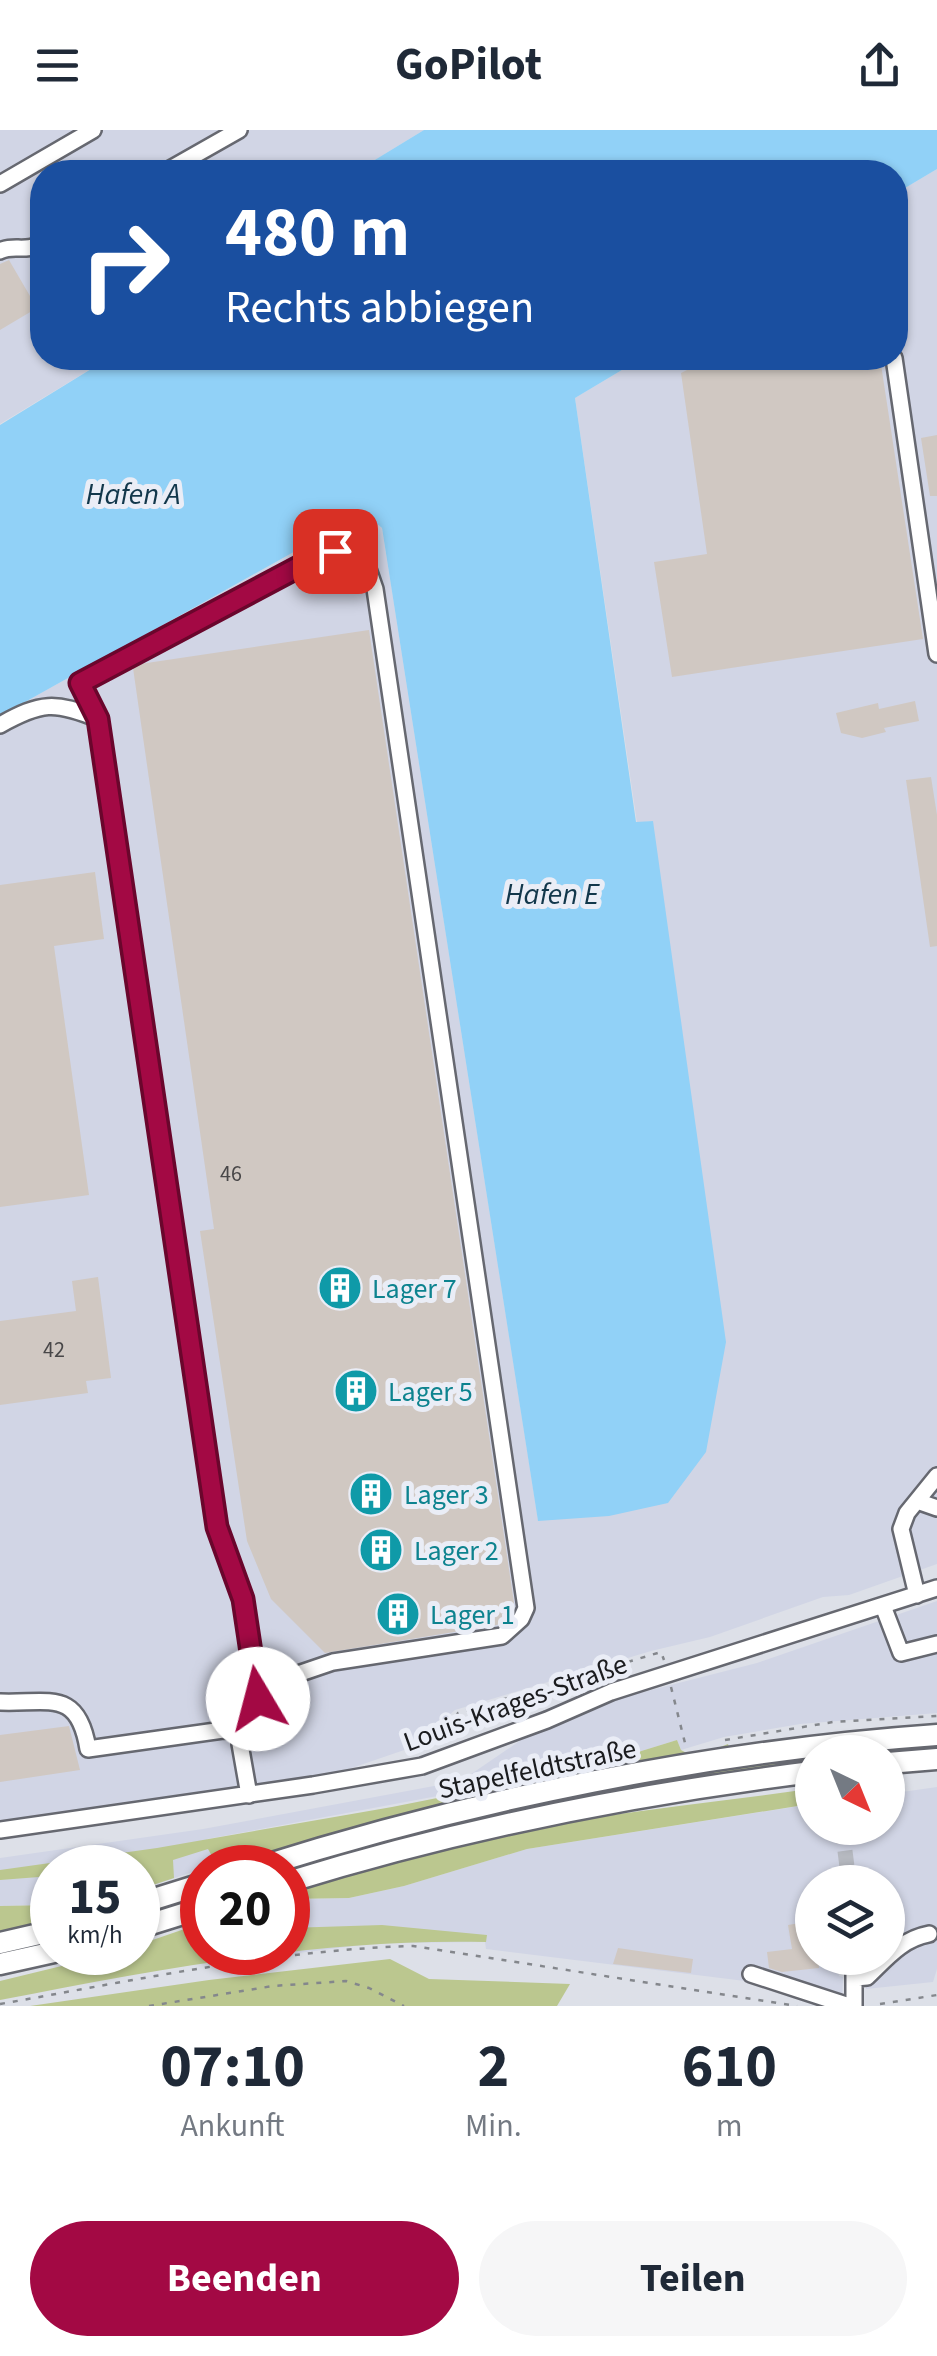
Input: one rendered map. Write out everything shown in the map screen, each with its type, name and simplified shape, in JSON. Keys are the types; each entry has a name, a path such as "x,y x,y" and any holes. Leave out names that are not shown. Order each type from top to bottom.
{"main road":[{"name":"Stapelfeldtstraße","path":"905,1739 937,1735"},
{"name":"Stapelfeldtstraße","path":"310,1852 396,1827 533,1795 795,1754"},
{"path":"905,1762 937,1759"},
{"name":"Stapelfeldtstraße","path":"310,1876 477,1829 795,1775"},
{"path":"0,1943 30,1936"},
{"path":"0,1964 30,1957"}],"street":[{"path":"58,130 69,144"},
{"path":"41,160 93,130"},
{"path":"186,160 239,130"},
{"path":"0,184 30,167"},
{"path":"0,251 30,250"},
{"path":"896,370 937,654"},
{"path":"249,1795 240,1744 242,1731 258,1699 286,1678 332,1662 502,1636 522,1619 526,1608 382,630 367,566 348,552 323,554 80,683 98,719 217,1527 243,1599 258,1699"},
{"path":"0,725 32,709 56,704 98,719"},
{"path":"917,1595 900,1529 937,1476"},
{"path":"917,1500 937,1508"},
{"name":"Louis-Krages-Straße","path":"0,1830 422,1766 611,1692 937,1588"},
{"path":"883,1606 901,1652 937,1644"},
{"path":"0,1702 57,1700 69,1706 84,1726 88,1749 223,1730 242,1731"},
{"path":"855,1978 867,1977 898,1947 914,1937 929,1934"},
{"path":"751,1974 851,2006 855,1975"}],"path":[{"path":"446,1741 458,1714 661,1652 686,1747 692,1751"},
{"path":"722,1741 790,1728 937,1716"},
{"path":"782,1733 790,1728"},
{"path":"0,2004 284,1956 413,1946 797,2006"},
{"path":"149,2006 273,1986 346,1981 399,2005"},
{"path":"880,2004 937,1994"}],"shaded area":[{"path":"0,130 424,130 375,160 30,160 30,370 89,370 0,424"},
{"path":"937,169 937,1564 849,1595 823,1597 710,1637 455,1710 447,1717 445,1736 311,1782 0,1825 0,716 351,520 370,518 382,528 538,1520 652,821 637,823 575,398 622,370 908,370 908,186"},
{"path":"937,1601 937,1713 800,1724 724,1737 681,1750 677,1740 583,1769 207,1839 209,1845 180,1845 180,1876 160,1883 160,1845 91,1845 203,1829 461,1781 524,1738 616,1699 757,1663"},
{"path":"937,1787 937,1969 933,1982 866,1989 866,1975 905,1975 905,1865 795,1865 795,1975 843,1977 842,2006 824,2006 753,1982 486,1949 485,1942 378,1943 310,1952 310,1899 349,1898 404,1886 527,1849 795,1807 795,1845 905,1845 905,1792"},
{"path":"30,1854 30,1905 0,1906 0,1858"}],"green space":[{"path":"677,1740 681,1750 694,1757 728,1744 729,1747 694,1760 310,1847 180,1845 180,1858 173,1860 174,1878 160,1883 160,1847 583,1769"},
{"path":"795,1757 795,1767 310,1871 310,1862 432,1826 552,1800"},
{"path":"795,1791 795,1806 527,1849 404,1886 349,1898 310,1899 310,1886 326,1881 442,1849 598,1817"},
{"path":"30,1866 30,1878 0,1880 0,1870"},
{"path":"30,1905 30,1930 0,1938 0,1906"},
{"path":"382,1925 487,1935 486,1942 310,1949 310,1927"},
{"path":"180,1931 180,1968 160,1971 160,1937"},
{"path":"390,1959 429,1979 570,1984 557,2006 30,2006 252,1975 310,1975 310,1968"},
{"path":"30,1974 134,1975 0,2000 0,1981"}],"water":[{"path":"424,130 937,130 937,169 908,186 908,160 375,160"},
{"name":"Hafen E","path":"89,370 622,370 575,398 636,822 653,821 726,1342 706,1452 668,1503 609,1516 538,1521 382,528 370,518 351,520 0,716 0,425"}],"building":[{"path":"9,260 30,296 30,312 0,330 0,264"},
{"path":"882,370 923,639 672,677 654,562 707,554 681,373"},
{"path":"937,435 937,496 930,496 921,438"},
{"path":"369,630 514,1603 510,1614 497,1625 325,1653 271,1599 247,1541 200,1231 214,1229 133,668"},
{"path":"915,701 919,721 884,728 886,732 862,738 841,733 836,713 878,703 879,709"},
{"path":"931,777 937,815 937,946 930,947 906,780"},
{"path":"95,872 104,939 54,946 89,1195 0,1207 0,885"},
{"path":"98,1277 111,1378 86,1381 88,1393 0,1405 0,1321 76,1311 72,1281"},
{"path":"69,1726 80,1770 0,1782 0,1735"},
{"path":"795,1924 795,1971 782,1972 769,1968 767,1952 792,1949 788,1925"},
{"path":"618,1948 693,1959 691,1973 613,1964"}],"tunnel":[{"path":"844,1845 847,1865"}],"place":[{"name":"Lager 7","path":"340,1288"},
{"name":"Lager 5","path":"356,1391"},
{"name":"Lager 3","path":"371,1494"},
{"name":"Lager 2","path":"381,1550"},
{"name":"Lager 1","path":"398,1614"}],"route":[{"path":"258,1699 243,1599 217,1527 98,719 80,683 335,551"}],"water label":[{"name":"Hafen A","path":"133,494"}]}
